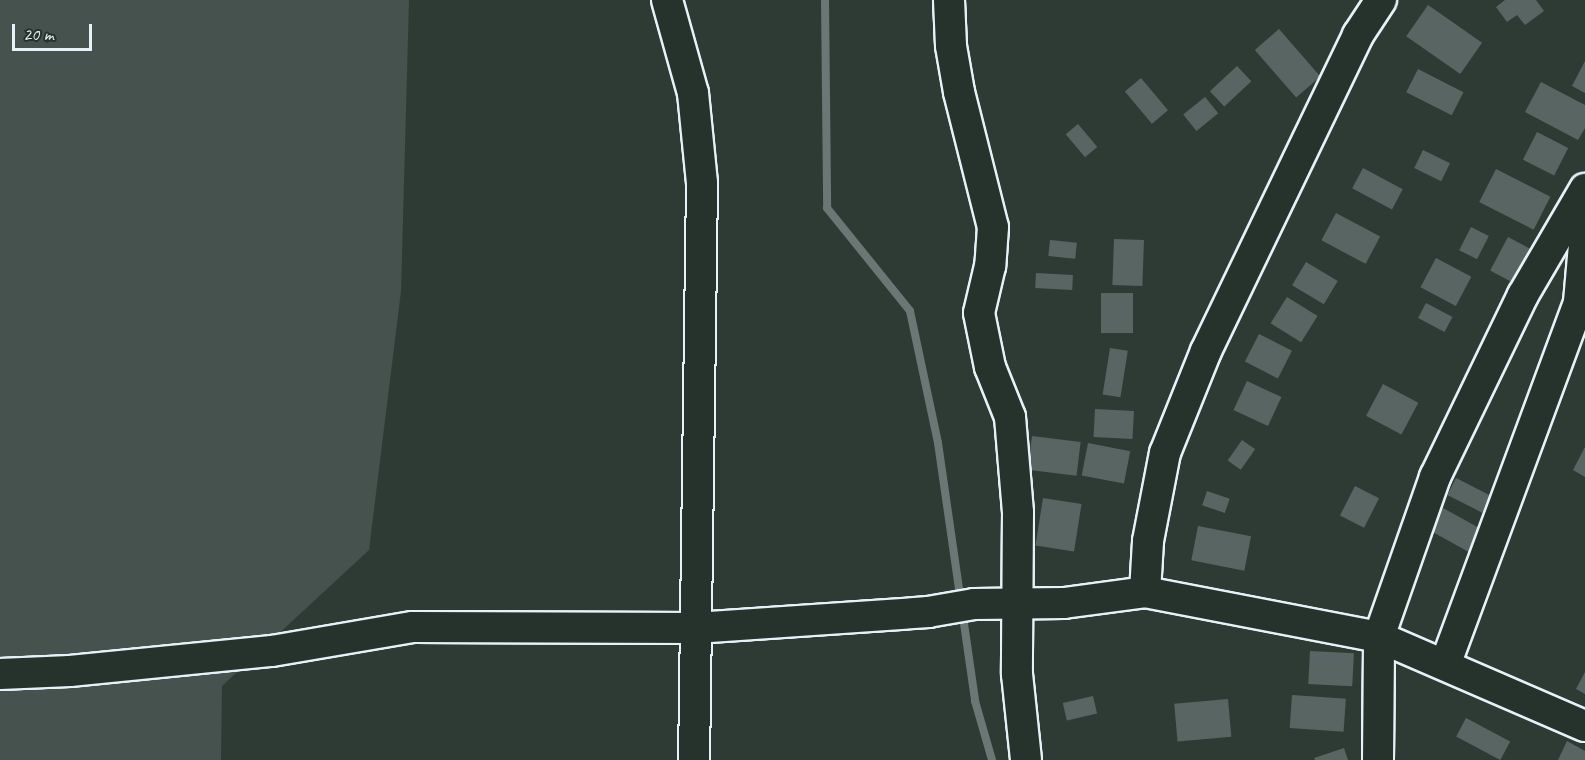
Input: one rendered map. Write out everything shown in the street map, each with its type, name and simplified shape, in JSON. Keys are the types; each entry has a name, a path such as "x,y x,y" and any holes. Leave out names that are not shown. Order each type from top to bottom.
{"street":[{"path":"667,0 693,93 702,183 701,455 695,628 694,760"},
{"path":"949,0 951,46 959,92 993,227 990,266 979,313 990,367 1010,417 1018,512 1017,674 1026,760"},
{"path":"1145,592 1148,541 1165,453 1206,351 1358,35 1381,0"},
{"path":"1378,760 1379,637 1435,477 1523,296 1585,189"},
{"path":"1445,665 1579,302 1585,233"},
{"path":"0,674 272,651 413,627 695,628 928,612 974,603 1016,605 1064,603 1145,592 1379,637 1585,726"}],"shaded area":[{"path":"0,0 409,0 401,291 369,550 222,686 221,760 0,760"}],"building":[{"path":"1505,0 1536,0 1544,11 1525,25 1517,15 1507,22 1496,7"},
{"path":"1428,5 1482,43 1460,74 1406,36"},
{"path":"1279,29 1320,77 1296,98 1255,50"},
{"path":"1585,61 1585,93 1572,86"},
{"path":"1237,66 1251,81 1224,107 1210,91"},
{"path":"1418,69 1463,92 1452,115 1406,92"},
{"path":"1141,78 1168,110 1152,124 1125,91"},
{"path":"1541,82 1585,105 1585,128 1578,140 1525,112"},
{"path":"1205,97 1218,113 1196,131 1183,115"},
{"path":"1078,124 1097,147 1085,157 1066,134"},
{"path":"1537,132 1568,148 1554,176 1523,160"},
{"path":"1423,150 1450,163 1441,181 1414,168"},
{"path":"1363,168 1403,189 1392,209 1352,188"},
{"path":"1496,169 1550,197 1534,230 1479,202"},
{"path":"1336,213 1380,236 1366,264 1321,240"},
{"path":"1471,227 1489,236 1477,259 1459,250"},
{"path":"1508,237 1531,249 1513,283 1490,271"},
{"path":"1114,239 1144,240 1142,286 1112,285"},
{"path":"1050,240 1077,243 1075,259 1048,256"},
{"path":"1436,258 1471,277 1456,306 1421,287"},
{"path":"1306,262 1338,281 1324,304 1292,285"},
{"path":"1036,273 1073,275 1072,290 1035,288"},
{"path":"1101,293 1133,293 1133,333 1101,333"},
{"path":"1287,297 1318,316 1301,342 1271,323"},
{"path":"1426,303 1452,317 1445,332 1418,318"},
{"path":"1259,334 1292,351 1278,378 1245,362"},
{"path":"1110,348 1128,351 1120,397 1103,394"},
{"path":"1247,381 1281,397 1268,426 1233,410"},
{"path":"1383,384 1418,403 1401,435 1366,416"},
{"path":"1095,409 1134,411 1132,439 1094,437"},
{"path":"1032,436 1081,442 1076,476 1028,470"},
{"path":"1242,440 1255,449 1241,470 1228,460"},
{"path":"1088,443 1130,451 1124,484 1082,475"},
{"path":"1585,447 1585,477 1573,470"},
{"path":"1456,478 1491,496 1482,513 1447,495"},
{"path":"1355,486 1379,498 1364,528 1340,515"},
{"path":"1207,491 1230,499 1225,513 1202,505"},
{"path":"1043,498 1082,504 1074,552 1035,545"},
{"path":"1443,508 1483,530 1471,553 1430,531"},
{"path":"1198,526 1251,536 1244,571 1191,560"},
{"path":"1310,651 1354,653 1352,686 1308,684"},
{"path":"1585,672 1585,694 1576,689"},
{"path":"1292,695 1346,699 1344,732 1290,728"},
{"path":"1093,696 1097,714 1067,721 1063,703"},
{"path":"1228,699 1231,737 1178,742 1174,704"},
{"path":"1466,718 1510,741 1500,760 1456,737"},
{"path":"1567,741 1585,751 1585,760 1558,760"},
{"path":"1344,748 1348,760 1315,760 1314,758"}],"waterway":[{"path":"825,0 827,208 910,311 938,443 975,701 992,760"}]}
